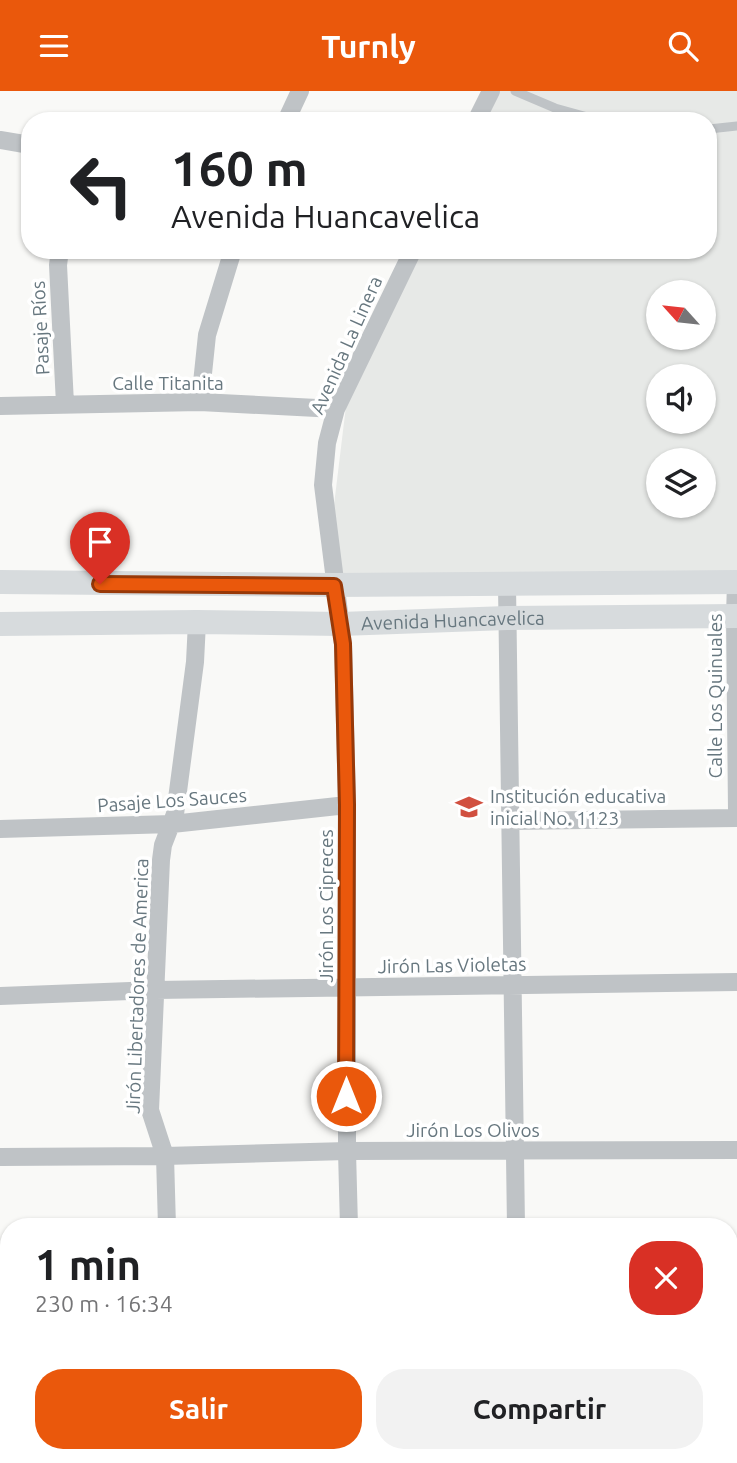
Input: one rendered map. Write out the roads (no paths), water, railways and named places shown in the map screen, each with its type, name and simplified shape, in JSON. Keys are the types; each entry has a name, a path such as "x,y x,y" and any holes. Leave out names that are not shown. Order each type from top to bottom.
{"main road":[{"name":"Avenida Huancavelica","path":"0,582 334,586 737,582"},
{"name":"Avenida Huancavelica","path":"0,624 341,624 507,618 736,616"}],"street":[{"path":"290,112 300,91"},
{"path":"480,112 491,91"},
{"path":"0,140 21,144"},
{"name":"Pasaje Ríos","path":"59,259 65,404"},
{"path":"200,402 206,335 230,259"},
{"name":"Avenida La Linera","path":"334,586 323,485 327,443 336,409 409,259"},
{"name":"Calle Titanita","path":"0,406 200,402 336,409"},
{"name":"Calle Los Quinuales","path":"737,582 737,810"},
{"path":"507,585 516,1218"},
{"name":"Jirón Los Cipreces","path":"334,586 343,644 347,805 346,1151 349,1218"},
{"name":"Jirón Libertadores de America","path":"167,1218 165,1156 150,1110 161,860 163,845 172,824 195,662 197,622"},
{"name":"Pasaje Los Sauces","path":"0,829 172,824 347,805"},
{"path":"509,821 737,818"},
{"name":"Jirón Las Violetas","path":"0,996 737,982"},
{"name":"Jirón Los Olivos","path":"0,1157 346,1151 737,1150"}],"lane":[{"path":"515,91 569,112"},
{"path":"717,128 737,126"}],"place":[{"name":"Institución educativa inicial No. 1123","path":"469,807"}]}
